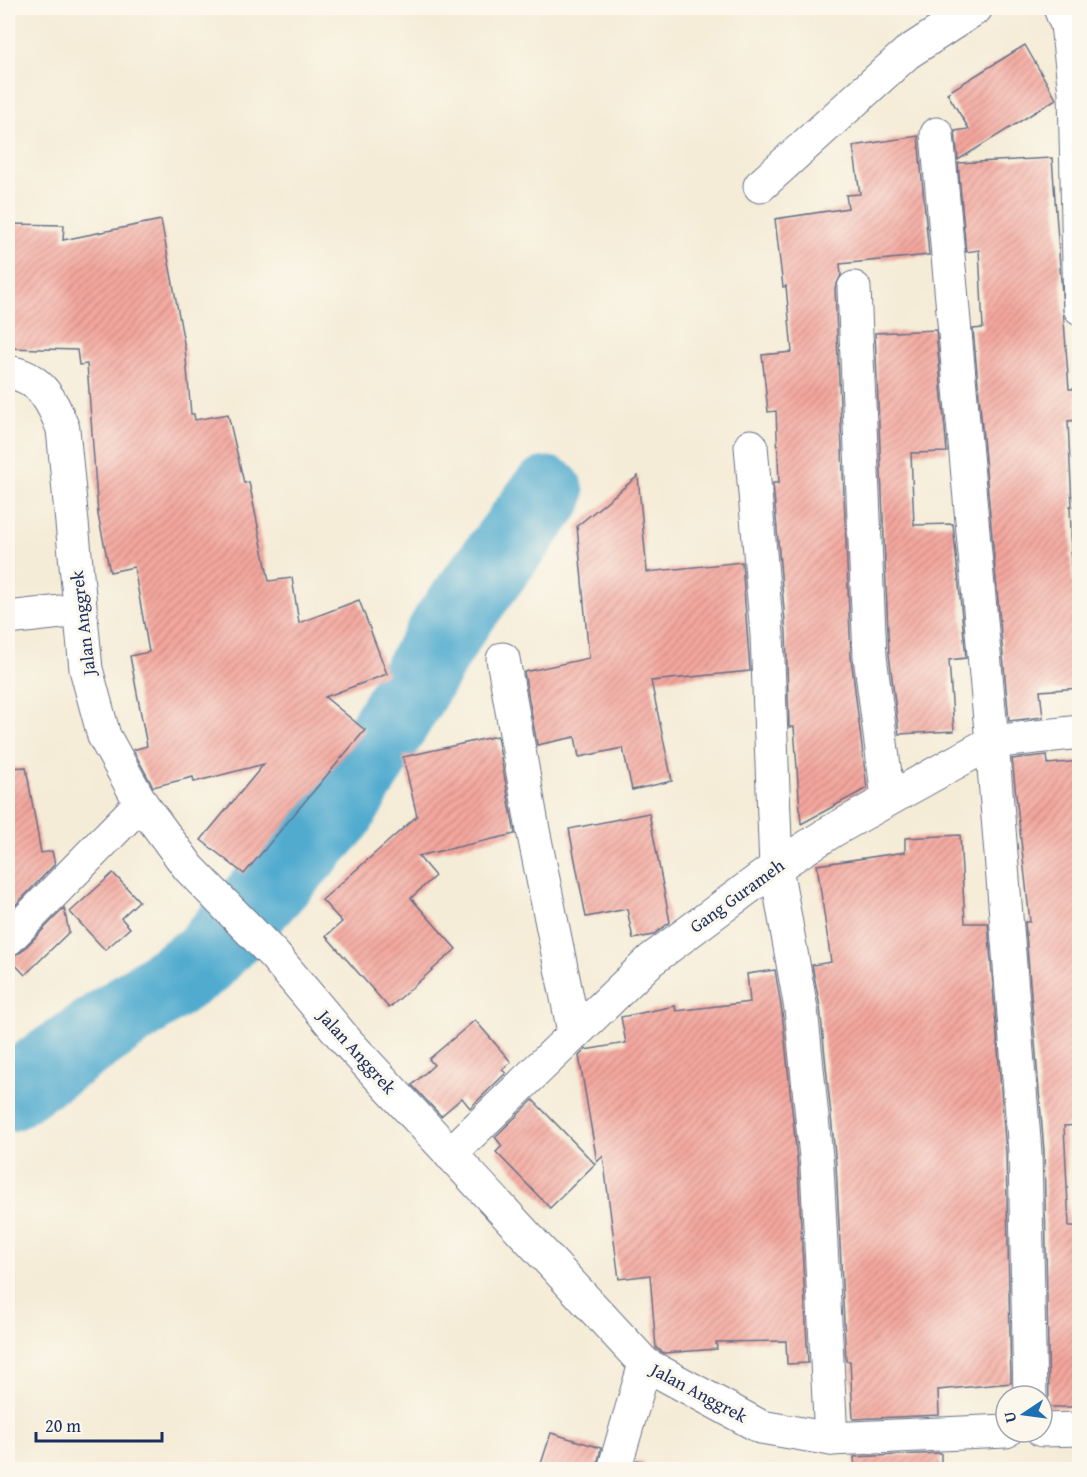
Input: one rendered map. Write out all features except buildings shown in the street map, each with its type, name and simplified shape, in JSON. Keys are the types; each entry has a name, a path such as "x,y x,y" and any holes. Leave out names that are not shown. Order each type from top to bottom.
{"street":[{"path":"760,186 907,53 976,8"},
{"path":"1060,8 1067,25 1075,92 1080,308"},
{"path":"937,134 992,741 1025,1152 1030,1384"},
{"path":"854,288 870,656 888,798"},
{"name":"Jalan Anggrek","path":"8,372 19,374 38,385 53,403 63,429 68,455 79,610 86,669 104,736 141,803 189,868 274,955 348,1043 450,1155 645,1364 761,1427 831,1438 994,1431"},
{"path":"751,446 767,635 776,867 801,1009 816,1156 831,1438"},
{"path":"8,618 79,610"},
{"path":"503,658 533,831 574,1032"},
{"name":"Gang Gurameh","path":"450,1155 574,1032 651,960 776,867 888,798 992,741 1080,732"},
{"path":"8,939 141,803"},
{"path":"614,1470 645,1364"},
{"path":"1054,1430 1080,1429"}],"waterway":[{"path":"8,1094 203,960 337,814 450,624 547,494"}]}
